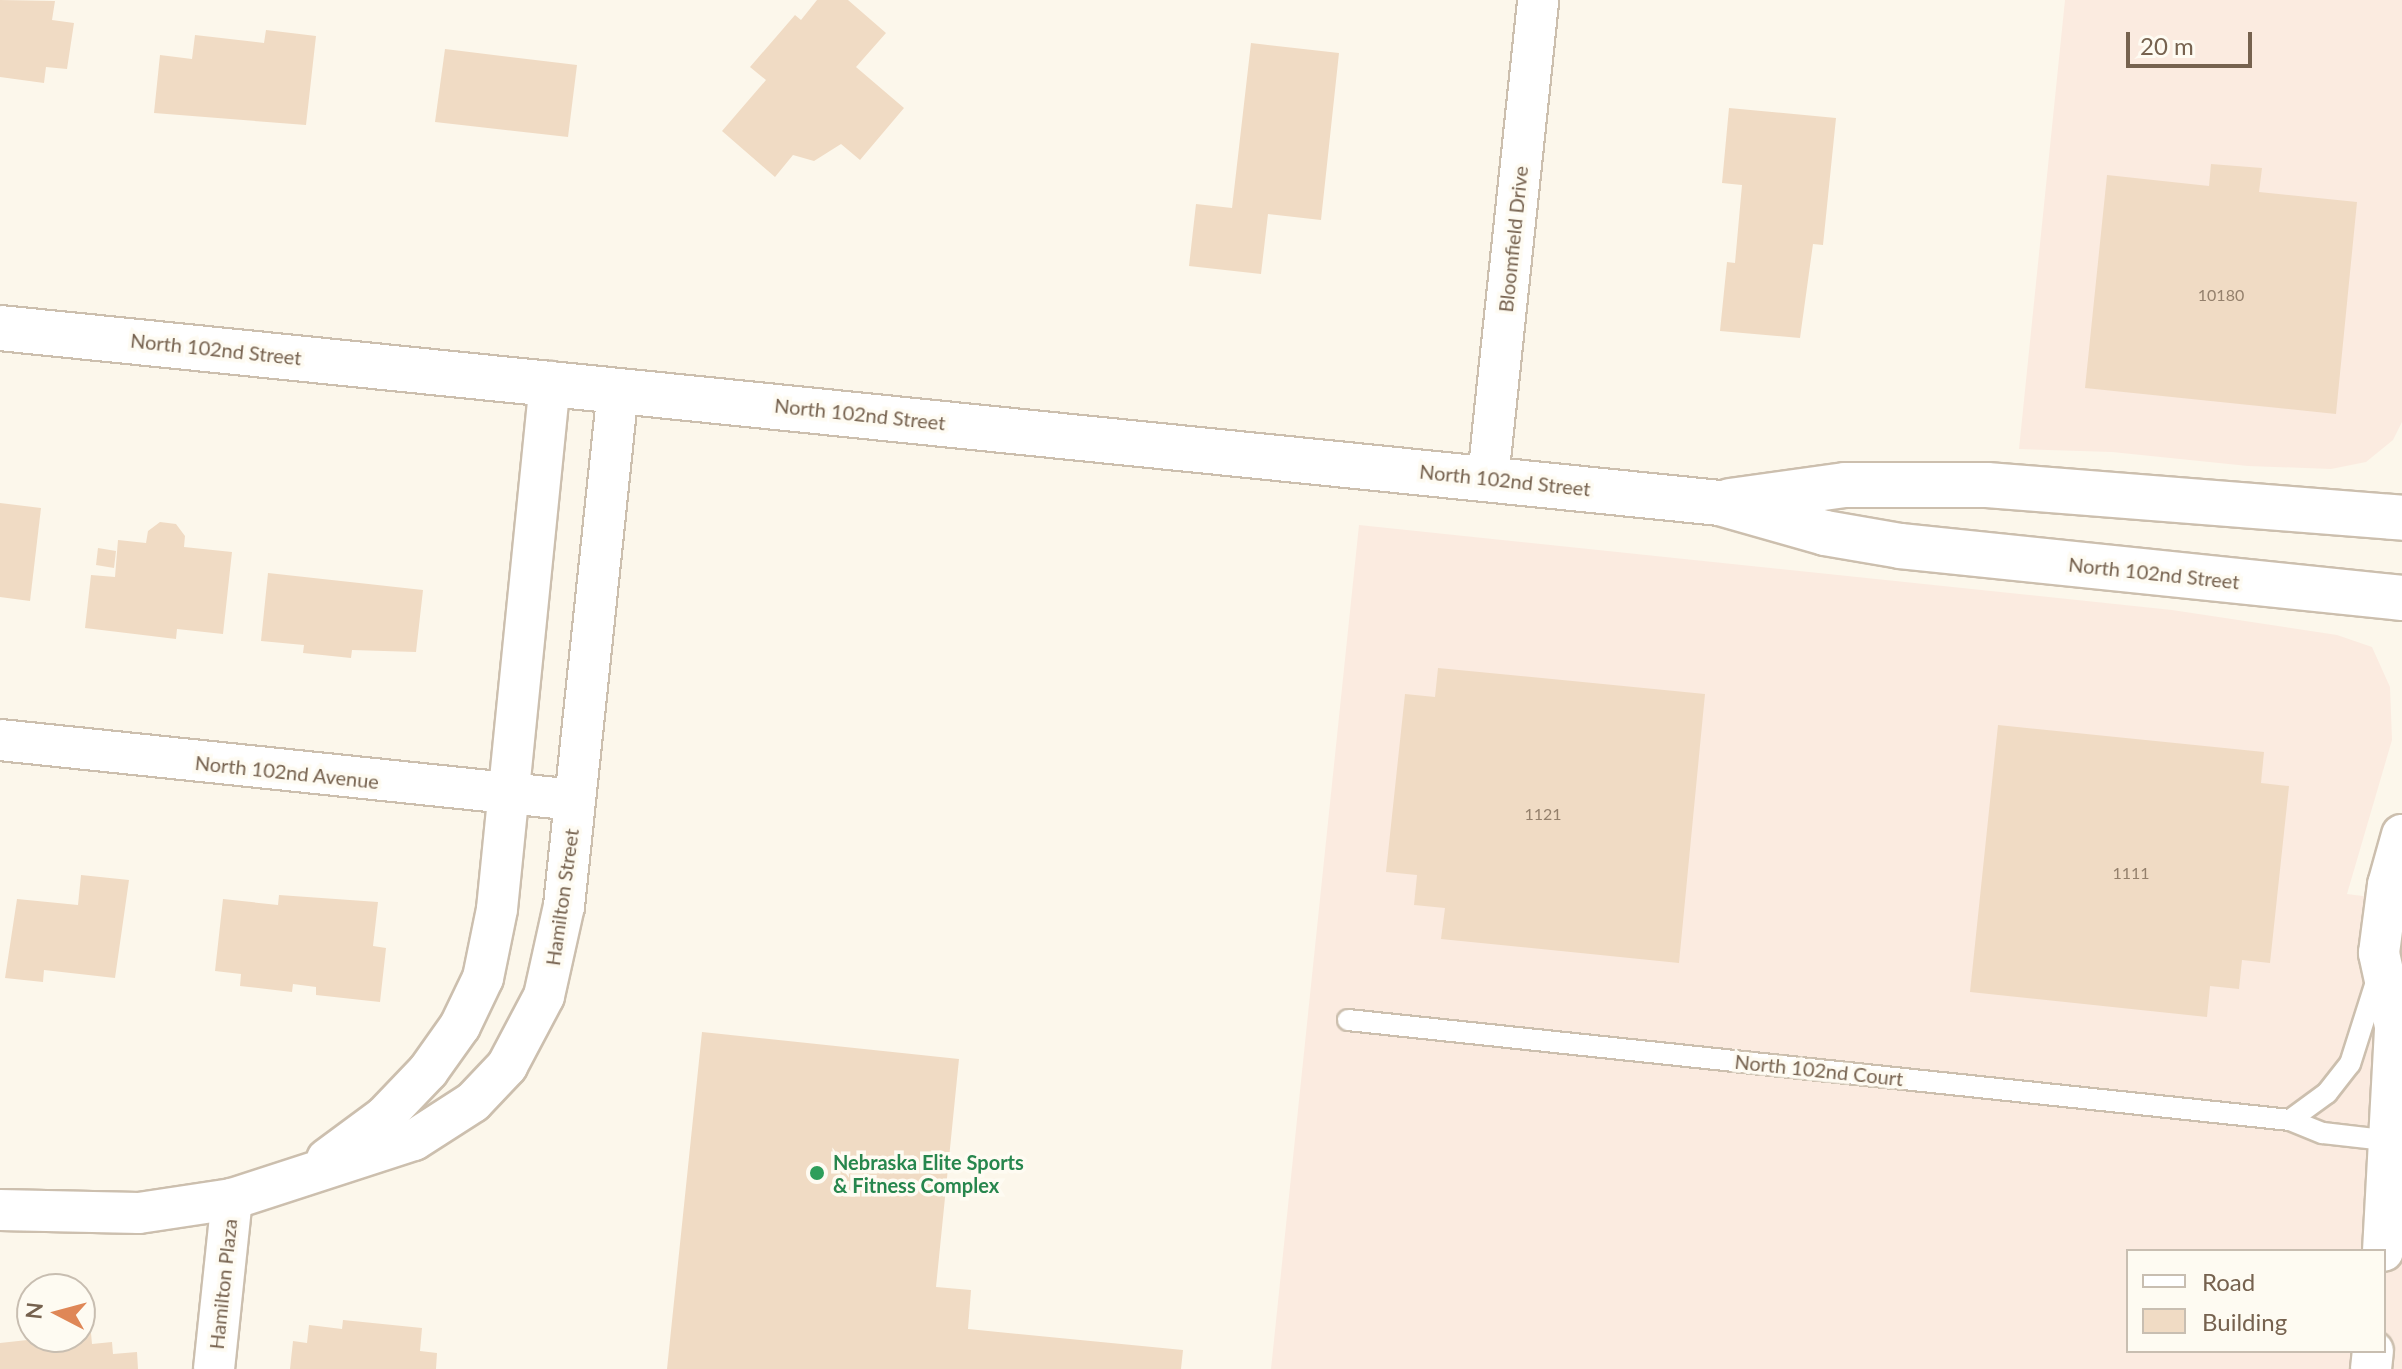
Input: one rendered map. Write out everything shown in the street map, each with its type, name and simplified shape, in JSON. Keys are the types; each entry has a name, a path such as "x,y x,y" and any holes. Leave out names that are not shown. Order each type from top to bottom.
{"main road":[{"name":"North 102nd Street","path":"0,328 1720,503 1825,533 1900,546 2402,598"},
{"name":"North 102nd Street","path":"1720,503 1845,485 1987,485 2402,518"}],"street":[{"name":"Bloomfield Drive","path":"1488,478 1538,0"},
{"path":"0,1210 139,1213 232,1199 307,1173 384,1117 428,1071 460,1026 483,978 489,949 550,382"},
{"name":"Hamilton Street","path":"307,1173 378,1154 441,1126 473,1102 507,1066 531,1025 554,968 618,390"},
{"name":"North 102nd Avenue","path":"0,740 575,800"},
{"path":"2383,1249 2398,1013 2380,967 2386,896 2402,835"},
{"name":"Hamilton Plaza","path":"214,1369 232,1199"}],"lane":[{"path":"2290,1120 2327,1093 2350,1064 2380,967"},
{"name":"North 102nd Court","path":"1348,1020 2290,1120 2323,1133 2392,1141"}],"shaded area":[{"path":"2065,0 2402,0 2402,422 2393,440 2366,462 2331,469 2248,466 2112,452 2019,449"},
{"path":"1359,525 2172,610 2337,635 2372,647 2390,687 2392,740 2347,894 2402,901 2402,1369 1271,1369"}],"building":[{"path":"0,0 55,1 52,20 74,23 67,69 46,67 44,83 0,77"},
{"path":"817,0 848,0 886,33 856,67 904,108 860,160 841,144 814,161 793,155 775,177 722,131 766,80 750,67 795,15 801,20"},
{"path":"266,30 316,36 306,125 154,113 160,55 192,59 195,35 264,43"},
{"path":"1251,43 1339,53 1321,220 1268,214 1261,274 1189,266 1196,204 1232,208"},
{"path":"445,49 577,65 568,137 435,122"},
{"path":"1729,108 1836,118 1823,245 1813,244 1800,338 1720,331 1727,262 1735,263 1742,185 1722,183"},
{"path":"2211,164 2262,168 2259,192 2357,202 2336,414 2085,388 2107,175 2209,186"},
{"path":"0,503 41,508 30,601 0,597"},
{"path":"160,522 176,524 185,536 184,547 232,552 223,634 177,629 176,639 85,628 91,575 115,577 118,540 146,543 148,531"},
{"path":"98,548 116,551 114,568 96,565"},
{"path":"268,573 423,590 416,652 352,650 351,658 303,653 304,645 261,641"},
{"path":"1438,668 1705,694 1679,963 1441,939 1445,908 1414,905 1417,875 1386,872 1405,694 1435,697"},
{"path":"1998,725 2264,752 2261,783 2289,786 2270,963 2242,960 2239,989 2210,986 2207,1017 1970,992"},
{"path":"81,875 129,880 115,978 44,970 43,982 5,978 17,899 78,905"},
{"path":"279,895 378,902 373,946 386,948 380,1002 316,995 316,987 293,984 292,992 240,986 241,974 215,971 223,899 278,905"},
{"name":"Nebraska Elite Sports & Fitness Complex","path":"702,1032 959,1059 936,1287 971,1290 968,1329 1183,1350 1181,1369 667,1369"},
{"path":"343,1320 422,1328 420,1351 437,1353 436,1369 290,1369 293,1341 307,1343 309,1325 342,1329"},
{"path":"16,1341 16,1353 96,1353 96,1344 112,1342 113,1354 137,1352 138,1369 0,1369 0,1343"}],"place":[{"name":"Nebraska Elite Sports & Fitness Complex","path":"817,1173"}]}
